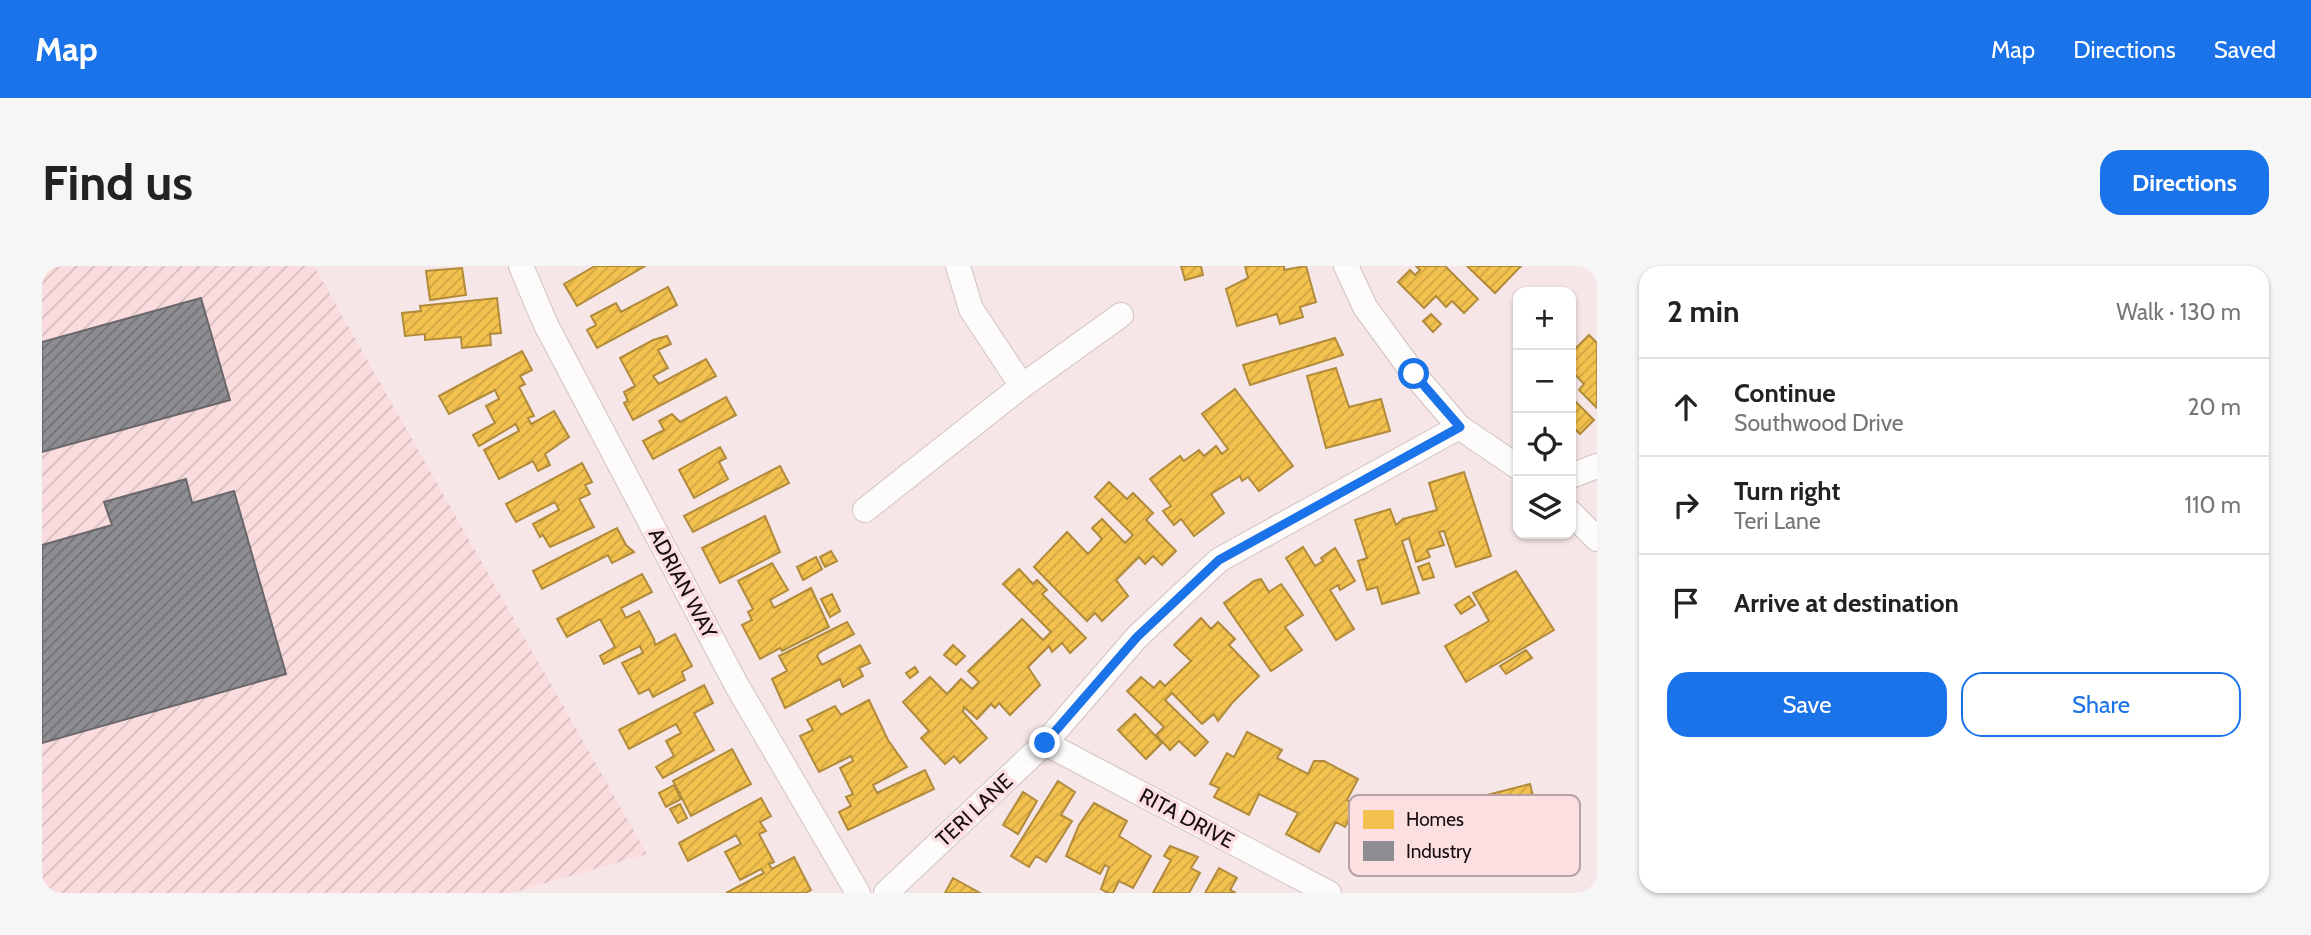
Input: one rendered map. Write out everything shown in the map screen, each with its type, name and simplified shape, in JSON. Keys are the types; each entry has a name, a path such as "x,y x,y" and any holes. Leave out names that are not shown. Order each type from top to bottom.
{"street":[{"name":"ADRIAN WAY","path":"522,266 546,325 736,684 858,893"},
{"path":"958,266 971,309 1021,386"},
{"path":"1346,266 1365,307 1414,374 1460,427 1513,464"},
{"path":"865,510 1021,386 1121,315"},
{"name":"TERI LANE","path":"886,893 1045,743 1137,637 1219,560 1460,427"},
{"path":"1576,474 1597,466"},
{"path":"1576,518 1597,539"},
{"name":"RITA DRIVE","path":"1045,743 1329,893"}],"shaded area":[{"path":"42,266 314,266 647,854 511,893 42,893"}],"building: Homes":[{"path":"595,266 645,266 577,306 564,284"},
{"path":"1181,266 1201,266 1203,275 1185,280"},
{"path":"1245,266 1284,266 1284,270 1306,266 1316,302 1300,307 1303,317 1280,324 1277,314 1237,326 1226,289 1248,278"},
{"path":"1416,266 1445,266 1478,299 1464,313 1452,301 1446,307 1436,296 1424,308 1398,282 1410,270 1415,275 1420,270"},
{"path":"1467,266 1521,266 1495,293"},
{"path":"462,268 466,295 430,300 426,271"},
{"path":"668,287 677,305 597,348 587,330 596,325 591,316 616,303 621,312"},
{"path":"497,298 501,333 490,334 491,345 462,348 461,337 425,340 425,334 405,336 402,313 421,311 420,306"},
{"path":"1431,314 1441,324 1433,332 1423,321"},
{"path":"1589,335 1597,343 1597,408 1579,390 1584,384 1576,375 1576,348"},
{"path":"667,336 671,344 658,350 668,368 653,376 659,384 706,359 716,376 633,420 624,403 628,401 624,392 635,386 620,358 653,340"},
{"path":"1335,338 1343,355 1250,385 1243,365"},
{"path":"522,351 532,370 520,376 525,384 519,387 534,416 528,418 531,424 554,411 569,437 545,454 550,465 538,471 533,461 499,479 484,450 519,431 516,424 479,446 473,435 495,423 486,406 499,399 495,390 449,414 439,396"},
{"path":"1336,368 1349,407 1381,399 1390,431 1326,448 1307,376"},
{"path":"1235,389 1293,466 1259,491 1248,477 1242,481 1240,476 1211,494 1224,513 1194,536 1181,519 1174,525 1163,511 1171,506 1150,479 1180,456 1184,461 1199,450 1204,456 1216,446 1222,454 1228,449 1202,414"},
{"path":"726,397 736,415 653,459 643,441 664,430 659,421 672,414 680,422"},
{"path":"1576,402 1594,420 1580,434 1576,430"},
{"path":"720,447 726,458 719,462 728,479 694,498 679,470"},
{"path":"582,463 592,482 585,485 590,494 579,499 594,527 550,547 533,524 559,510 555,502 516,522 506,504"},
{"path":"780,466 789,483 693,532 684,516"},
{"path":"1464,472 1491,556 1456,567 1444,531 1439,532 1444,545 1427,550 1430,557 1416,562 1409,538 1402,541 1419,593 1382,604 1377,587 1367,590 1358,561 1367,558 1355,520 1390,509 1396,525 1403,519 1437,510 1429,483"},
{"path":"1109,482 1127,499 1133,493 1153,513 1146,520 1176,551 1162,565 1153,556 1145,564 1139,557 1116,580 1128,596 1102,621 1095,613 1087,621 1034,567 1067,532 1088,554 1102,539 1092,528 1102,519 1125,543 1133,535 1095,497"},
{"path":"765,516 780,552 720,583 702,548"},
{"path":"617,528 626,545 634,552 612,563 608,555 542,589 533,571"},
{"path":"1303,547 1315,566 1335,548 1355,581 1340,590 1338,585 1330,590 1354,629 1336,640 1286,558"},
{"path":"831,551 837,561 825,567 820,557"},
{"path":"816,557 822,569 803,580 797,567"},
{"path":"772,563 788,590 770,600 774,608 811,588 829,627 760,659 742,625 752,620 748,612 753,609 738,581"},
{"path":"1429,563 1434,577 1423,580 1418,567"},
{"path":"1019,569 1033,584 1037,580 1047,590 1042,594 1086,638 1070,653 1062,643 1052,652 1049,646 1028,667 1040,685 1010,715 999,703 995,708 991,704 977,719 964,707 963,712 987,738 960,763 954,756 945,764 921,738 929,731 903,702 930,677 947,694 961,679 972,689 979,682 968,671 1022,619 1043,640 1051,632 1003,584"},
{"path":"1516,571 1554,630 1466,682 1445,646 1489,621 1473,593"},
{"path":"642,574 652,592 621,608 626,618 639,611 655,645 675,634 692,666 682,672 685,680 653,697 649,689 639,694 622,663 643,653 640,646 604,664 600,656 615,647 600,619 567,637 557,619"},
{"path":"1261,579 1269,592 1281,584 1303,615 1285,627 1302,650 1271,671 1224,603 1254,581"},
{"path":"832,594 840,611 830,617 821,599"},
{"path":"1469,596 1475,605 1461,614 1455,605"},
{"path":"1201,618 1211,629 1218,622 1235,639 1229,645 1259,676 1218,721 1214,714 1202,724 1172,693 1165,700 1208,742 1195,756 1179,741 1170,750 1156,735 1164,727 1127,691 1141,677 1154,688 1160,681 1165,686 1191,661 1174,645"},
{"path":"847,622 854,634 817,656 822,665 860,645 870,663 859,668 863,676 843,687 840,679 785,708 772,679 787,671 779,656"},
{"path":"953,645 965,656 956,665 944,655"},
{"path":"1526,650 1532,658 1506,674 1500,666"},
{"path":"915,667 918,672 910,678 906,673"},
{"path":"704,685 713,703 694,713 714,750 663,778 656,767 674,756 666,741 681,733 676,724 629,749 619,730"},
{"path":"869,700 888,740 907,767 873,785 877,793 925,770 934,789 848,830 839,812 851,806 846,797 853,794 840,768 853,761 851,756 819,772 800,736 813,730 807,720 835,706 841,715"},
{"path":"1135,714 1162,743 1146,759 1118,730"},
{"path":"1247,732 1282,750 1277,758 1308,774 1314,761 1324,761 1358,779 1347,800 1349,820 1345,827 1336,822 1319,852 1286,834 1298,813 1259,794 1249,815 1214,797 1219,788 1210,784 1227,753 1234,757"},
{"path":"732,749 751,784 691,816 673,781"},
{"path":"1058,781 1075,792 1061,815 1072,821 1046,862 1036,856 1029,867 1011,856"},
{"path":"1530,784 1533,795 1487,795"},
{"path":"674,785 681,799 666,807 659,793"},
{"path":"1023,792 1037,801 1018,834 1003,825"},
{"path":"761,798 771,816 760,822 766,831 759,834 774,862 769,864 772,869 794,857 811,890 805,893 726,893 764,873 761,869 740,880 725,852 741,844 736,835 688,861 679,843"},
{"path":"1094,803 1127,821 1119,836 1151,856 1133,888 1119,881 1113,893 1108,893 1101,889 1109,867 1105,865 1100,874 1066,856 1079,825"},
{"path":"680,804 687,818 678,823 670,809"},
{"path":"1170,846 1198,857 1191,868 1200,873 1189,893 1153,893 1171,860 1164,856"},
{"path":"1219,868 1237,878 1230,890 1236,893 1205,893"},
{"path":"953,878 980,893 945,893"}],"building: Industry":[{"path":"201,298 230,400 42,452 42,342"},
{"path":"186,479 192,503 234,491 286,674 42,743 42,545 112,525 104,502"}],"route":[{"path":"1045,743 1137,637 1219,560 1460,427 1414,374"}]}
